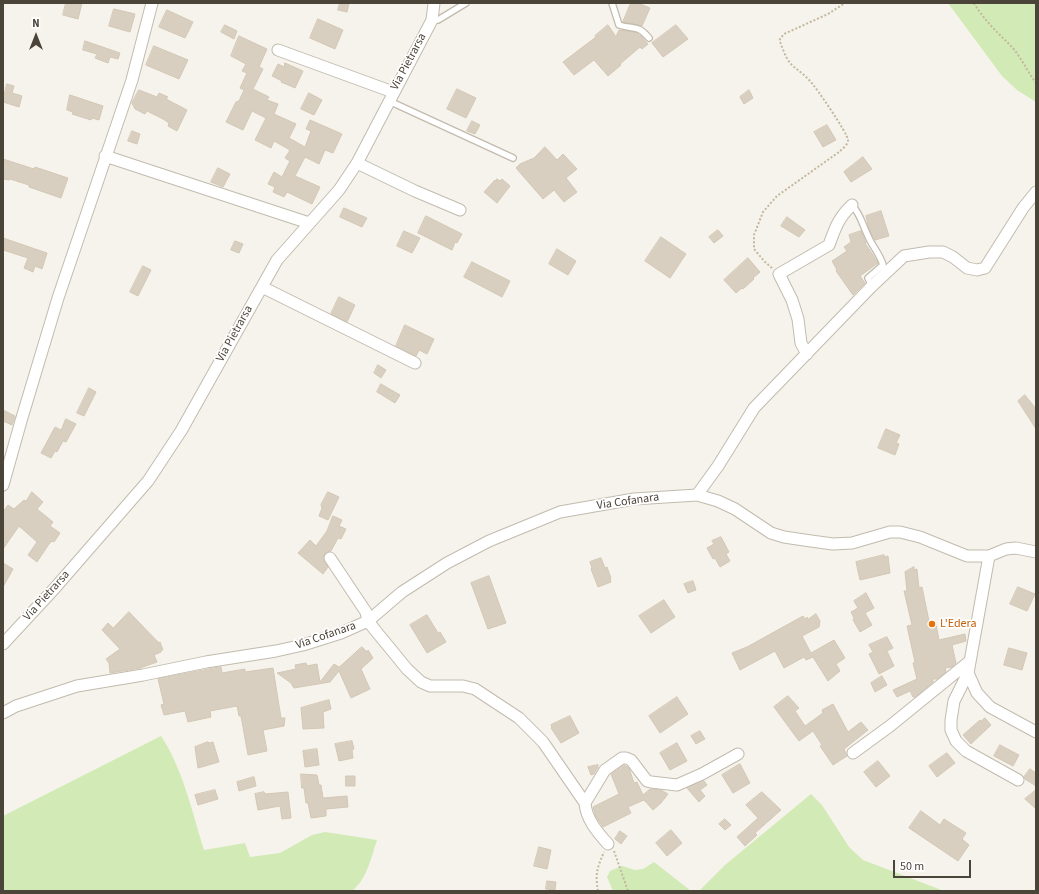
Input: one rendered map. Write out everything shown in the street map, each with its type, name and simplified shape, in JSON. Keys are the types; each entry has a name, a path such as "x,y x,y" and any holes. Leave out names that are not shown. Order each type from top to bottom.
{"street":[{"path":"3,485 58,298 132,80 152,3"},
{"name":"Via Pietrarsa","path":"3,644 54,589 148,481 180,430 277,260 308,223 339,190 357,163 432,20 434,3"},
{"path":"278,50 384,88 391,97"},
{"path":"105,156 308,223"},
{"path":"357,163 415,191 460,210"},
{"path":"697,495 718,466 754,408 872,286 904,256 929,252 943,252 968,268 977,270 985,268 1023,208 1036,192"},
{"path":"807,354 801,343 798,319 794,304 779,274 829,245 835,226 843,213 852,205"},
{"path":"262,287 415,363"},
{"name":"Via Cofanara","path":"3,713 16,706 77,686 303,646 341,633 368,621 402,592 447,563 489,541 560,512 634,499 697,495 718,501 735,509 771,533 784,537 833,544 852,543 890,532 900,532 920,537 967,556 989,556 1006,549 1016,548 1036,552"},
{"path":"989,556 968,673 954,701 951,730 956,741 966,751 1018,780"},
{"path":"330,558 366,612 368,621 407,669 421,682 430,686 463,686 475,689 519,718 543,742 586,803"},
{"path":"853,753 890,726 970,661"},
{"path":"968,673 977,693 990,707 1036,732"},
{"path":"608,844 598,832 586,811 586,803 605,770 622,758 631,760 647,781 677,784 702,774 738,754"}],"lane":[{"path":"432,20 438,20 466,3"},
{"path":"612,3 619,25 638,28 649,38"},
{"path":"391,97 513,158"},
{"path":"852,205 859,213 868,237 883,265 868,278 872,286"}],"path":[{"path":"779,274 765,262 754,249 754,235 763,212 777,196 839,152 848,140 846,133 817,89 790,63 780,39 784,34 828,14 845,3"},
{"path":"974,3 990,25 1011,45 1036,83"},
{"path":"598,891 595,876 608,844 614,850 628,891"}],"green space":[{"path":"948,3 1036,3 1036,102 1017,90 1002,76"},
{"path":"161,736 169,749 181,777 204,850 245,843 250,857 280,853 312,835 325,832 377,840 368,868 357,886 352,891 3,891 3,816"},
{"path":"811,794 822,805 849,847 863,860 944,891 699,891 725,865"},
{"path":"654,862 691,891 613,891 607,877 610,871 622,866 635,870 643,869"}],"building":[{"path":"66,3 82,3 78,19 63,15"},
{"path":"340,3 349,3 347,12 338,10"},
{"path":"631,3 638,3 650,8 642,26 623,22"},
{"path":"114,9 135,14 130,32 109,26"},
{"path":"167,10 193,22 185,38 159,27"},
{"path":"318,19 343,30 335,49 310,38"},
{"path":"225,25 237,31 234,39 221,32"},
{"path":"608,25 616,37 619,30 635,32 648,44 642,49 640,47 608,76 594,60 574,75 563,62 596,37 595,36"},
{"path":"676,25 688,39 663,57 652,43"},
{"path":"239,36 267,49 259,67 263,69 253,89 269,97 267,100 278,104 274,114 296,124 289,138 305,147 311,131 306,129 310,120 342,134 333,153 325,150 319,164 305,157 295,176 320,187 312,204 287,192 284,197 273,192 275,187 268,184 274,172 282,177 290,161 285,158 290,150 274,141 271,148 255,140 266,118 252,111 243,130 226,122 244,90 240,88 247,73 242,71 246,64 231,56"},
{"path":"85,41 120,53 118,59 110,57 108,63 95,58 97,54 83,50"},
{"path":"154,46 188,60 179,79 146,65"},
{"path":"285,63 303,71 295,88 272,76 278,64 284,67"},
{"path":"7,84 14,86 12,93 22,96 19,107 3,102"},
{"path":"457,89 476,98 466,118 447,109"},
{"path":"139,90 157,97 159,93 168,97 166,99 187,110 177,131 168,126 169,123 163,119 147,111 145,114 135,109 132,103"},
{"path":"749,90 753,98 744,104 740,97"},
{"path":"309,93 322,100 314,115 301,109"},
{"path":"70,95 103,106 99,120 92,118 91,120 72,114 73,112 67,110"},
{"path":"472,121 480,125 475,134 467,131"},
{"path":"827,125 836,140 823,147 814,132"},
{"path":"132,131 140,134 137,144 128,141"},
{"path":"545,147 557,160 563,154 577,169 566,178 577,192 564,202 554,190 543,199 516,168 520,164 534,158"},
{"path":"863,157 872,169 851,182 844,172"},
{"path":"3,159 34,169 35,167 68,178 61,198 29,187 29,185 10,179 3,179"},
{"path":"218,168 230,174 223,187 211,182"},
{"path":"497,179 500,181 502,179 510,186 497,203 484,192"},
{"path":"344,208 367,218 362,227 340,217"},
{"path":"881,211 889,236 875,240 869,229 866,216"},
{"path":"426,216 462,234 457,243 455,242 452,250 418,233"},
{"path":"787,217 805,230 799,237 781,226"},
{"path":"718,230 723,236 714,243 709,237"},
{"path":"404,231 420,238 412,253 397,246"},
{"path":"861,231 865,243 878,263 860,276 865,283 853,295 836,271 837,270 832,261 847,251 844,247 851,242 849,235"},
{"path":"661,237 686,254 670,278 645,261"},
{"path":"3,238 47,253 42,269 35,266 33,272 24,268 28,258 3,250"},
{"path":"235,241 243,244 239,253 231,250"},
{"path":"557,249 576,261 568,275 549,264"},
{"path":"748,258 760,272 743,289 742,288 736,293 724,280"},
{"path":"472,262 510,281 502,297 464,277"},
{"path":"143,266 151,270 138,296 130,292"},
{"path":"339,297 355,305 347,322 331,314"},
{"path":"405,325 434,339 427,354 419,350 416,356 396,346"},
{"path":"378,365 386,370 381,378 374,373"},
{"path":"381,384 400,395 395,403 377,392"},
{"path":"89,388 96,392 84,416 77,413"},
{"path":"1025,395 1036,409 1036,429 1018,401"},
{"path":"3,410 15,416 12,425 3,421"},
{"path":"66,419 76,424 66,442 63,441 57,452 55,451 51,458 41,453 55,427 61,430"},
{"path":"886,429 900,435 896,443 899,444 895,455 878,448"},
{"path":"32,492 43,502 37,509 53,522 50,526 60,533 54,542 52,541 49,544 37,562 28,555 37,542 19,526 3,549 3,512 8,505 14,509 24,500 26,501"},
{"path":"328,492 339,497 328,520 319,516 322,508 321,505"},
{"path":"333,516 342,520 339,526 346,529 341,539 338,538 331,551 326,552 324,555 323,559 328,567 323,574 298,553 310,540 316,546 327,531"},
{"path":"721,537 729,552 726,554 730,561 720,567 715,558 713,559 707,548 714,544 712,541"},
{"path":"884,555 884,557 888,556 890,573 860,580 856,562"},
{"path":"601,558 605,568 607,567 611,582 598,587 590,562"},
{"path":"3,563 13,569 3,587"},
{"path":"914,567 914,570 917,569 919,588 922,587 930,626 936,624 939,640 965,634 966,641 952,645 956,663 952,667 945,668 946,672 937,679 933,679 933,682 915,697 913,697 910,691 897,697 893,690 917,679 907,626 912,625 904,591 907,591 905,572"},
{"path":"489,576 506,623 488,629 471,583"},
{"path":"693,581 696,590 688,593 684,584"},
{"path":"1018,587 1035,594 1027,611 1010,604"},
{"path":"866,593 874,608 865,613 872,625 860,632 853,620 854,618 851,612 858,608 854,601"},
{"path":"664,600 675,617 651,633 639,616"},
{"path":"129,612 159,643 160,642 163,650 154,655 157,662 140,668 110,673 109,663 106,659 120,649 102,630 108,623 113,628"},
{"path":"816,614 820,621 819,627 802,636 811,653 834,640 845,658 836,664 840,671 828,681 813,657 806,660 804,657 784,668 775,651 740,670 732,653 747,647 803,616 805,619 807,617 808,619"},
{"path":"427,615 438,633 440,632 446,642 427,653 410,625"},
{"path":"887,637 893,648 887,651 894,666 879,674 869,654 873,652 869,645"},
{"path":"362,647 367,652 368,650 373,658 361,669 370,689 351,698 339,671 330,682 294,688 291,683 277,673 296,669 295,665 306,663 307,666 317,664 320,682 334,664 339,667"},
{"path":"1009,648 1027,653 1022,670 1004,665"},
{"path":"221,667 222,673 245,669 245,672 273,668 281,718 285,718 284,726 263,730 267,751 248,755 241,716 239,716 237,706 210,711 211,717 188,722 185,711 164,715 161,705 164,704 158,679"},
{"path":"882,676 887,685 875,692 871,683"},
{"path":"788,696 799,708 795,711 805,726 823,713 822,710 833,704 848,732 861,722 868,730 844,749 847,756 833,765 820,746 822,745 813,731 799,741 774,707"},
{"path":"677,697 688,714 660,733 649,716"},
{"path":"329,700 331,709 323,712 324,728 303,729 301,708"},
{"path":"570,716 579,733 561,743 551,728 551,725"},
{"path":"985,718 991,725 971,744 963,735 980,720 981,721"},
{"path":"700,731 705,739 696,744 691,736"},
{"path":"352,741 354,749 352,750 353,758 339,761 335,744"},
{"path":"208,742 213,742 219,762 198,768 195,747"},
{"path":"677,743 687,761 670,770 660,753"},
{"path":"1000,745 1019,755 1013,766 994,756"},
{"path":"317,749 319,765 305,767 303,751"},
{"path":"947,753 955,763 937,777 929,766"},
{"path":"878,761 890,776 876,787 864,772"},
{"path":"740,764 750,783 733,793 722,775"},
{"path":"598,765 594,774 591,775 588,767"},
{"path":"624,765 629,768 634,783 637,782 643,795 650,789 661,790 668,794 653,810 644,800 628,807 631,813 603,827 596,817 593,807 619,794 611,774"},
{"path":"1030,769 1036,773 1036,786 1024,777"},
{"path":"301,774 317,775 319,785 321,785 323,798 347,796 348,807 326,809 326,816 311,818 308,803 306,803 304,788 302,788"},
{"path":"346,776 355,776 355,786 346,786"},
{"path":"254,777 256,786 239,791 237,782"},
{"path":"704,781 707,785 700,790 705,796 699,802 687,788"},
{"path":"215,790 218,799 198,805 195,795"},
{"path":"1036,790 1036,809 1025,799"},
{"path":"264,792 265,794 288,792 291,818 282,819 280,806 258,810 255,794"},
{"path":"762,792 781,810 755,833 757,835 745,846 737,837 758,818 746,805"},
{"path":"921,811 940,825 944,819 966,833 962,839 969,845 958,861 909,828"},
{"path":"725,819 731,825 725,830 719,824"},
{"path":"671,830 682,843 667,856 656,843"},
{"path":"620,831 627,836 621,844 615,839"},
{"path":"539,847 551,850 547,869 534,866"},
{"path":"547,881 556,882 555,890 546,889"}],"place":[{"name":"L'Edera","path":"932,624"}]}
